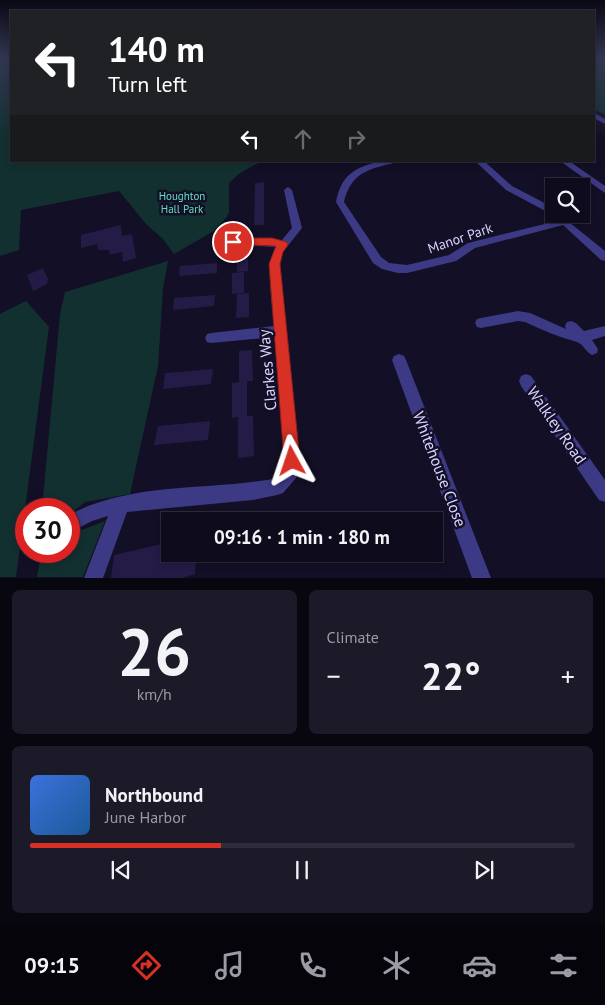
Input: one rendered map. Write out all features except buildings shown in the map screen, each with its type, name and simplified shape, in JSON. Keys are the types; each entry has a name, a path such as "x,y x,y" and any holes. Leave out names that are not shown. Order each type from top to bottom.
{"street":[{"name":"Manor Park","path":"388,162 371,165 360,170 345,183 341,191 340,202 377,260 386,266 398,269 407,268 452,258 472,245 560,223"},
{"path":"480,162 510,188 545,207"},
{"path":"565,162 605,190"},
{"name":"Clarkes Way","path":"80,516 121,504 265,490 277,487 285,480 290,472 292,461 275,264 278,250 297,228 288,190"},
{"path":"565,223 605,257"},
{"path":"226,242 272,242 283,245"},
{"path":"481,323 518,316 526,317 565,334 582,337 605,331"},
{"path":"571,326 592,349"},
{"path":"211,338 281,331"},
{"name":"Whitehouse Close","path":"399,360 482,578"},
{"name":"Walkley Road","path":"526,381 605,494"},
{"path":"93,578 121,504"}],"green space":[{"name":"Houghton Hall Park","path":"0,86 10,86 10,162 260,162 240,173 229,183 229,212 227,217 214,231 174,254 163,239 146,224 119,191 21,210 19,250 0,256"},
{"path":"595,86 605,86 605,115 595,110"},
{"path":"168,261 163,289 158,366 130,494 85,502 80,506 80,498 43,498 60,314 65,292"},
{"path":"26,301 49,327 26,498 15,498 15,563 18,563 16,577 0,577 0,314"},
{"path":"105,521 83,577 37,577 39,563 80,563 80,531"}],"route":[{"path":"233,242 258,241 283,245 278,250 275,264 292,461"}]}
